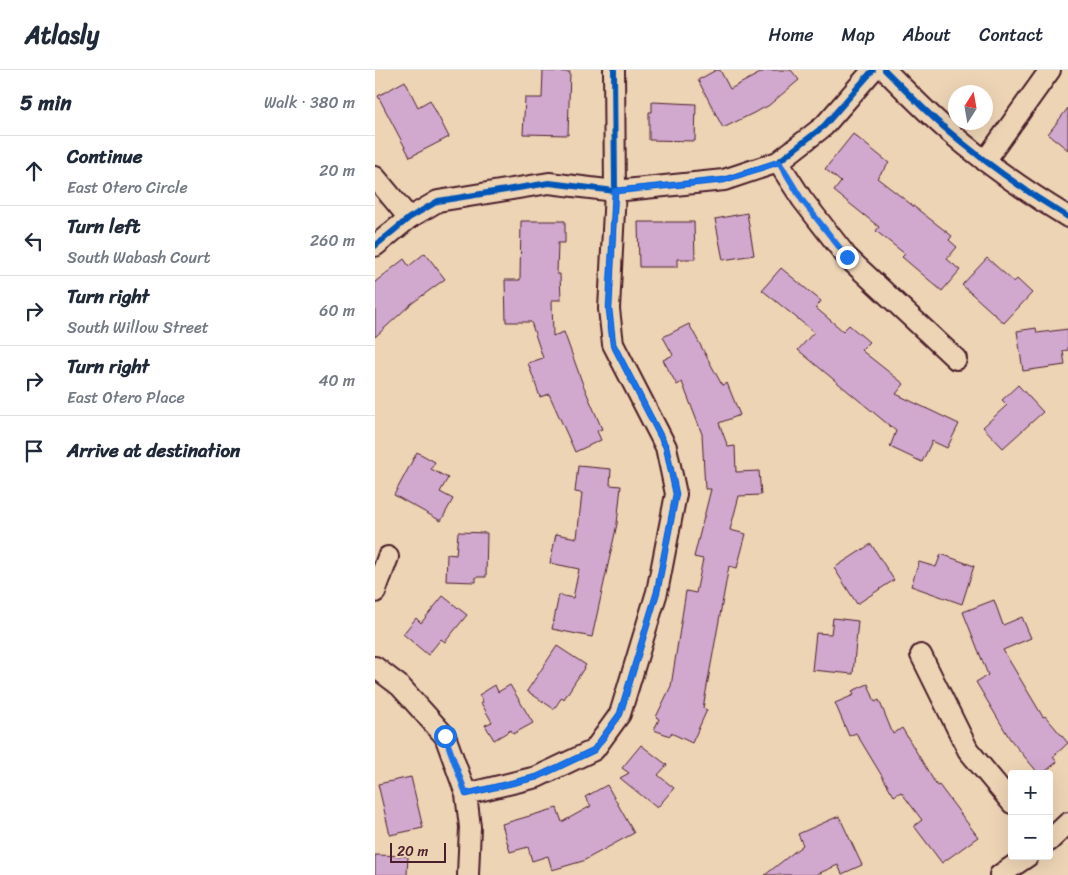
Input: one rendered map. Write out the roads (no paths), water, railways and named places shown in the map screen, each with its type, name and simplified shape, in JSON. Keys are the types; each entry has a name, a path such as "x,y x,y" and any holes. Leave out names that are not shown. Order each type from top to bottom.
{"street":[{"path":"466,794 537,777 594,750 620,714 657,592 676,494 666,447 613,344 609,309 615,191 614,70"},
{"path":"375,246 409,218 438,201 549,183 615,191 724,180 779,162 824,126 873,70"},
{"path":"885,70 946,129 985,161 1026,192 1068,217"},
{"path":"985,161 1050,70"},
{"path":"779,162 802,200 847,257 956,359"},
{"path":"375,176 409,218"},
{"path":"375,592 388,557"},
{"path":"921,655 968,750 1008,798"},
{"path":"375,667 400,686 445,736 466,794 470,827 468,875"},
{"path":"1053,837 1068,823"},
{"path":"1000,875 1022,860"}]}
